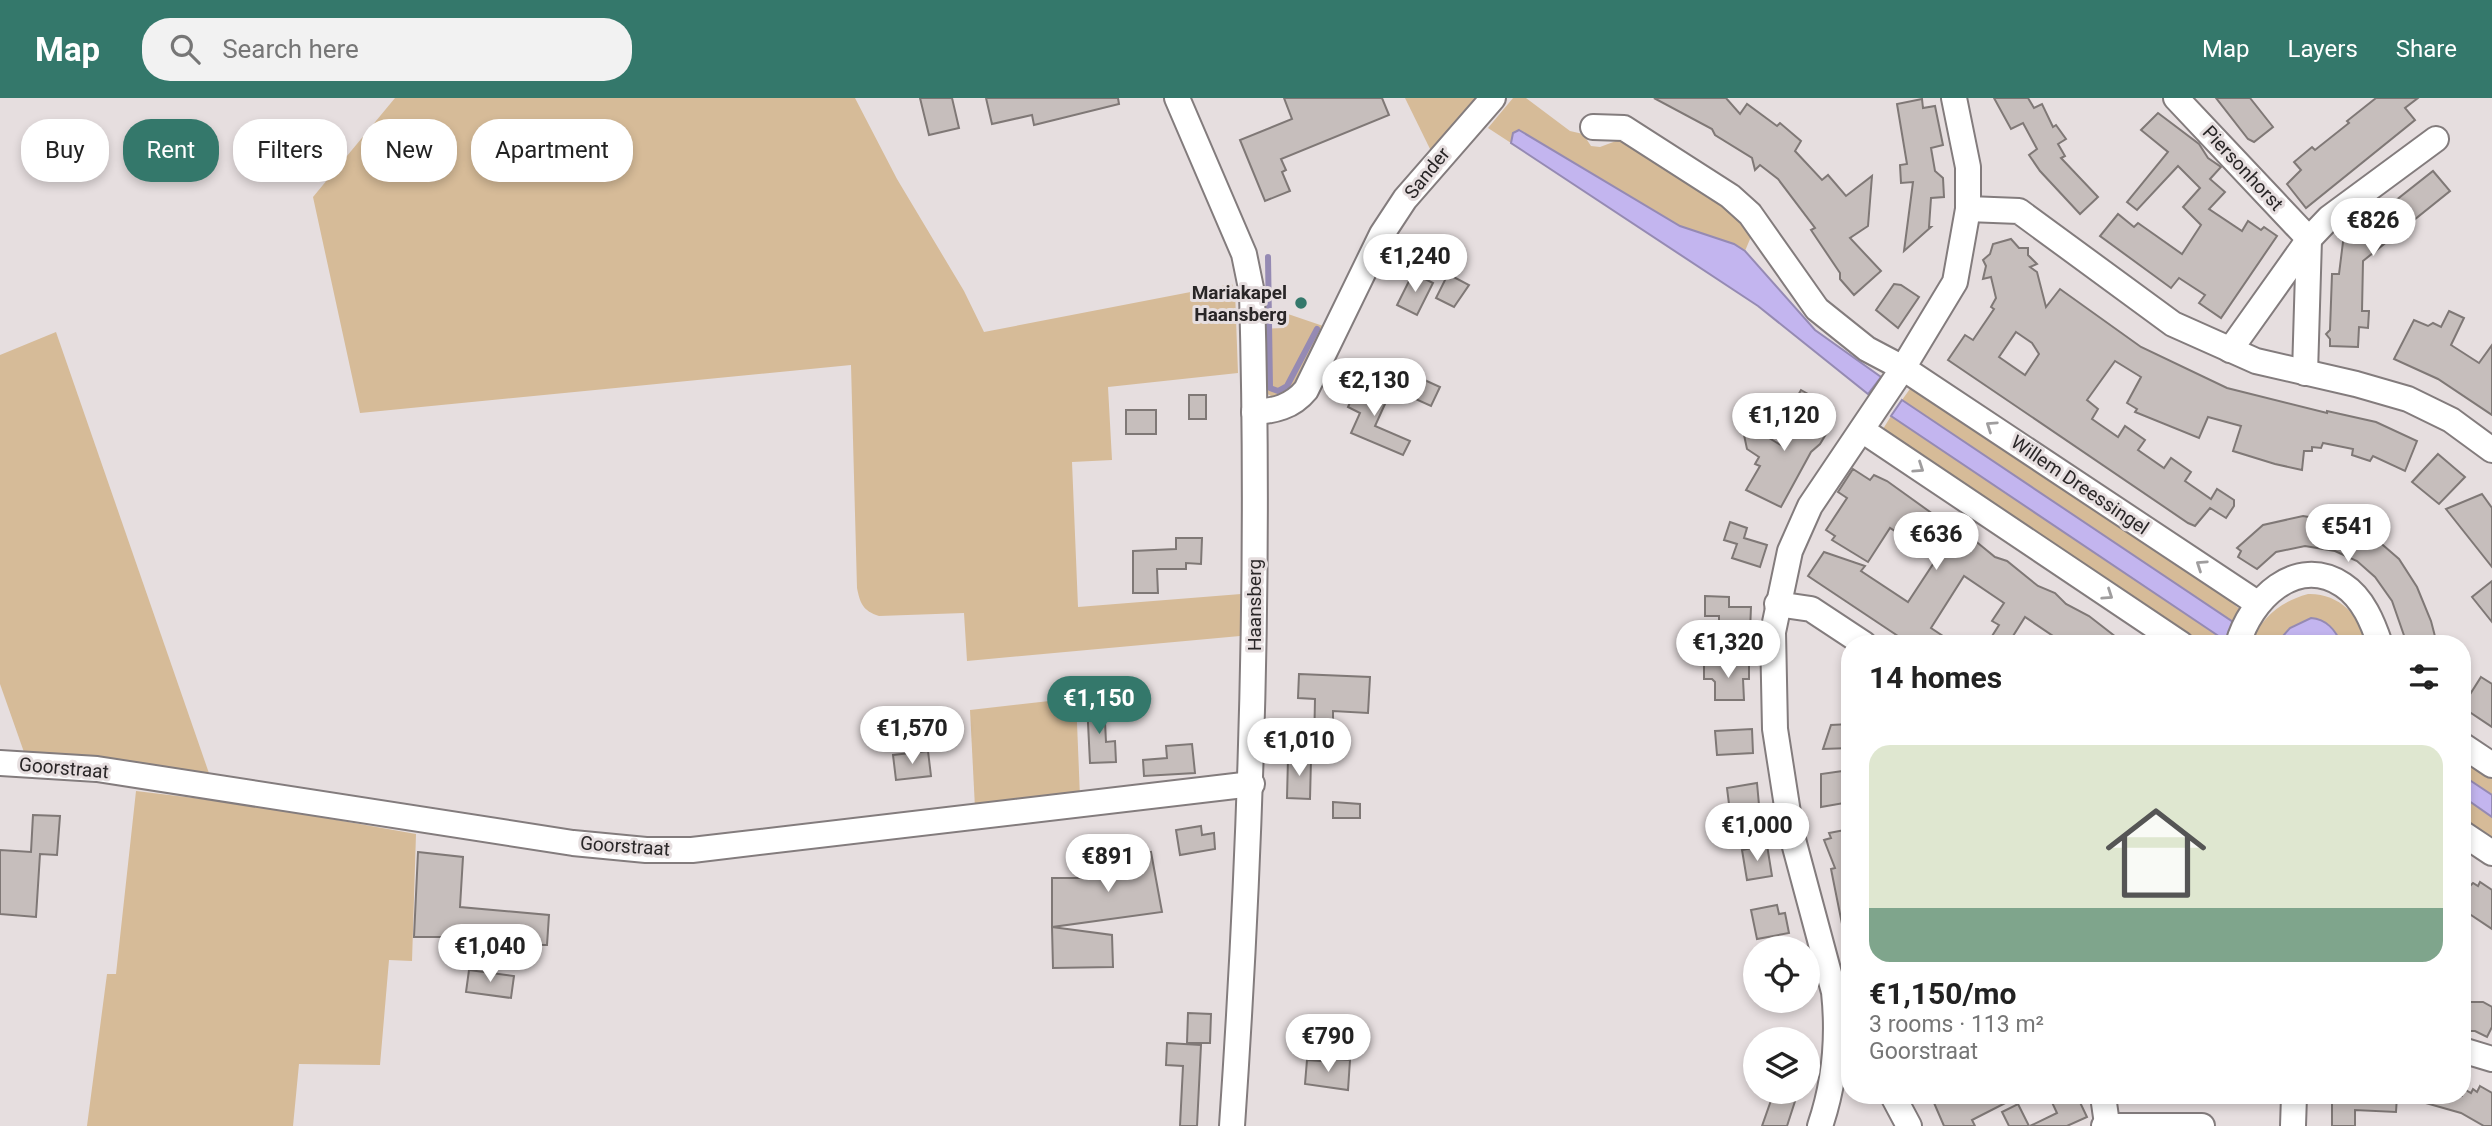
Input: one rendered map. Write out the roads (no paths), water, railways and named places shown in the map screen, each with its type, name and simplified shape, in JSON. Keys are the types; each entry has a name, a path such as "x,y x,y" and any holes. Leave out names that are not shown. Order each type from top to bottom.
{"street":[{"name":"Haansberg","path":"1177,98 1244,254 1251,279 1254,412 1252,784 1232,1126"},
{"name":"Sander","path":"1254,412 1280,408 1299,398 1306,390 1382,234 1405,199 1493,98"},
{"path":"1841,1034 1834,992 1794,850 1775,729 1772,664 1777,604 1790,551 1810,506 1903,368 1955,282 1968,209 1968,167 1954,98"},
{"name":"Piersonhorst","path":"2176,98 2309,239"},
{"name":"Willem Dreessingel","path":"1593,127 1624,128 1730,196 1750,214 1817,309 1867,349 1903,368 2258,603"},
{"path":"2230,350 2309,239 2329,218 2436,139"},
{"path":"1968,209 2019,211 2173,324 2269,365 2356,384 2423,405 2466,429 2492,450"},
{"path":"2305,373 2309,239"},
{"path":"1862,430 2168,635"},
{"path":"2242,635 2266,593 2296,578 2330,578 2344,586 2356,596 2376,635"},
{"path":"1777,604 1811,609 1850,635"},
{"path":"2471,751 2492,765"},
{"name":"Goorstraat","path":"0,763 97,769 573,843 646,850 692,850 1252,784"},
{"path":"2471,839 2492,853"},
{"path":"2471,1053 2492,1059"},
{"path":"1820,1126 1841,1054"},
{"path":"1897,1104 1909,1126"},
{"path":"2104,1104 2105,1125 2202,1126"},
{"path":"2293,1126 2294,1104"}],"waterway":[{"path":"1268,257 1270,388 1278,391 1287,386 1317,329"}],"place":[{"name":"Mariakapel Haansberg","path":"1301,303"}]}
